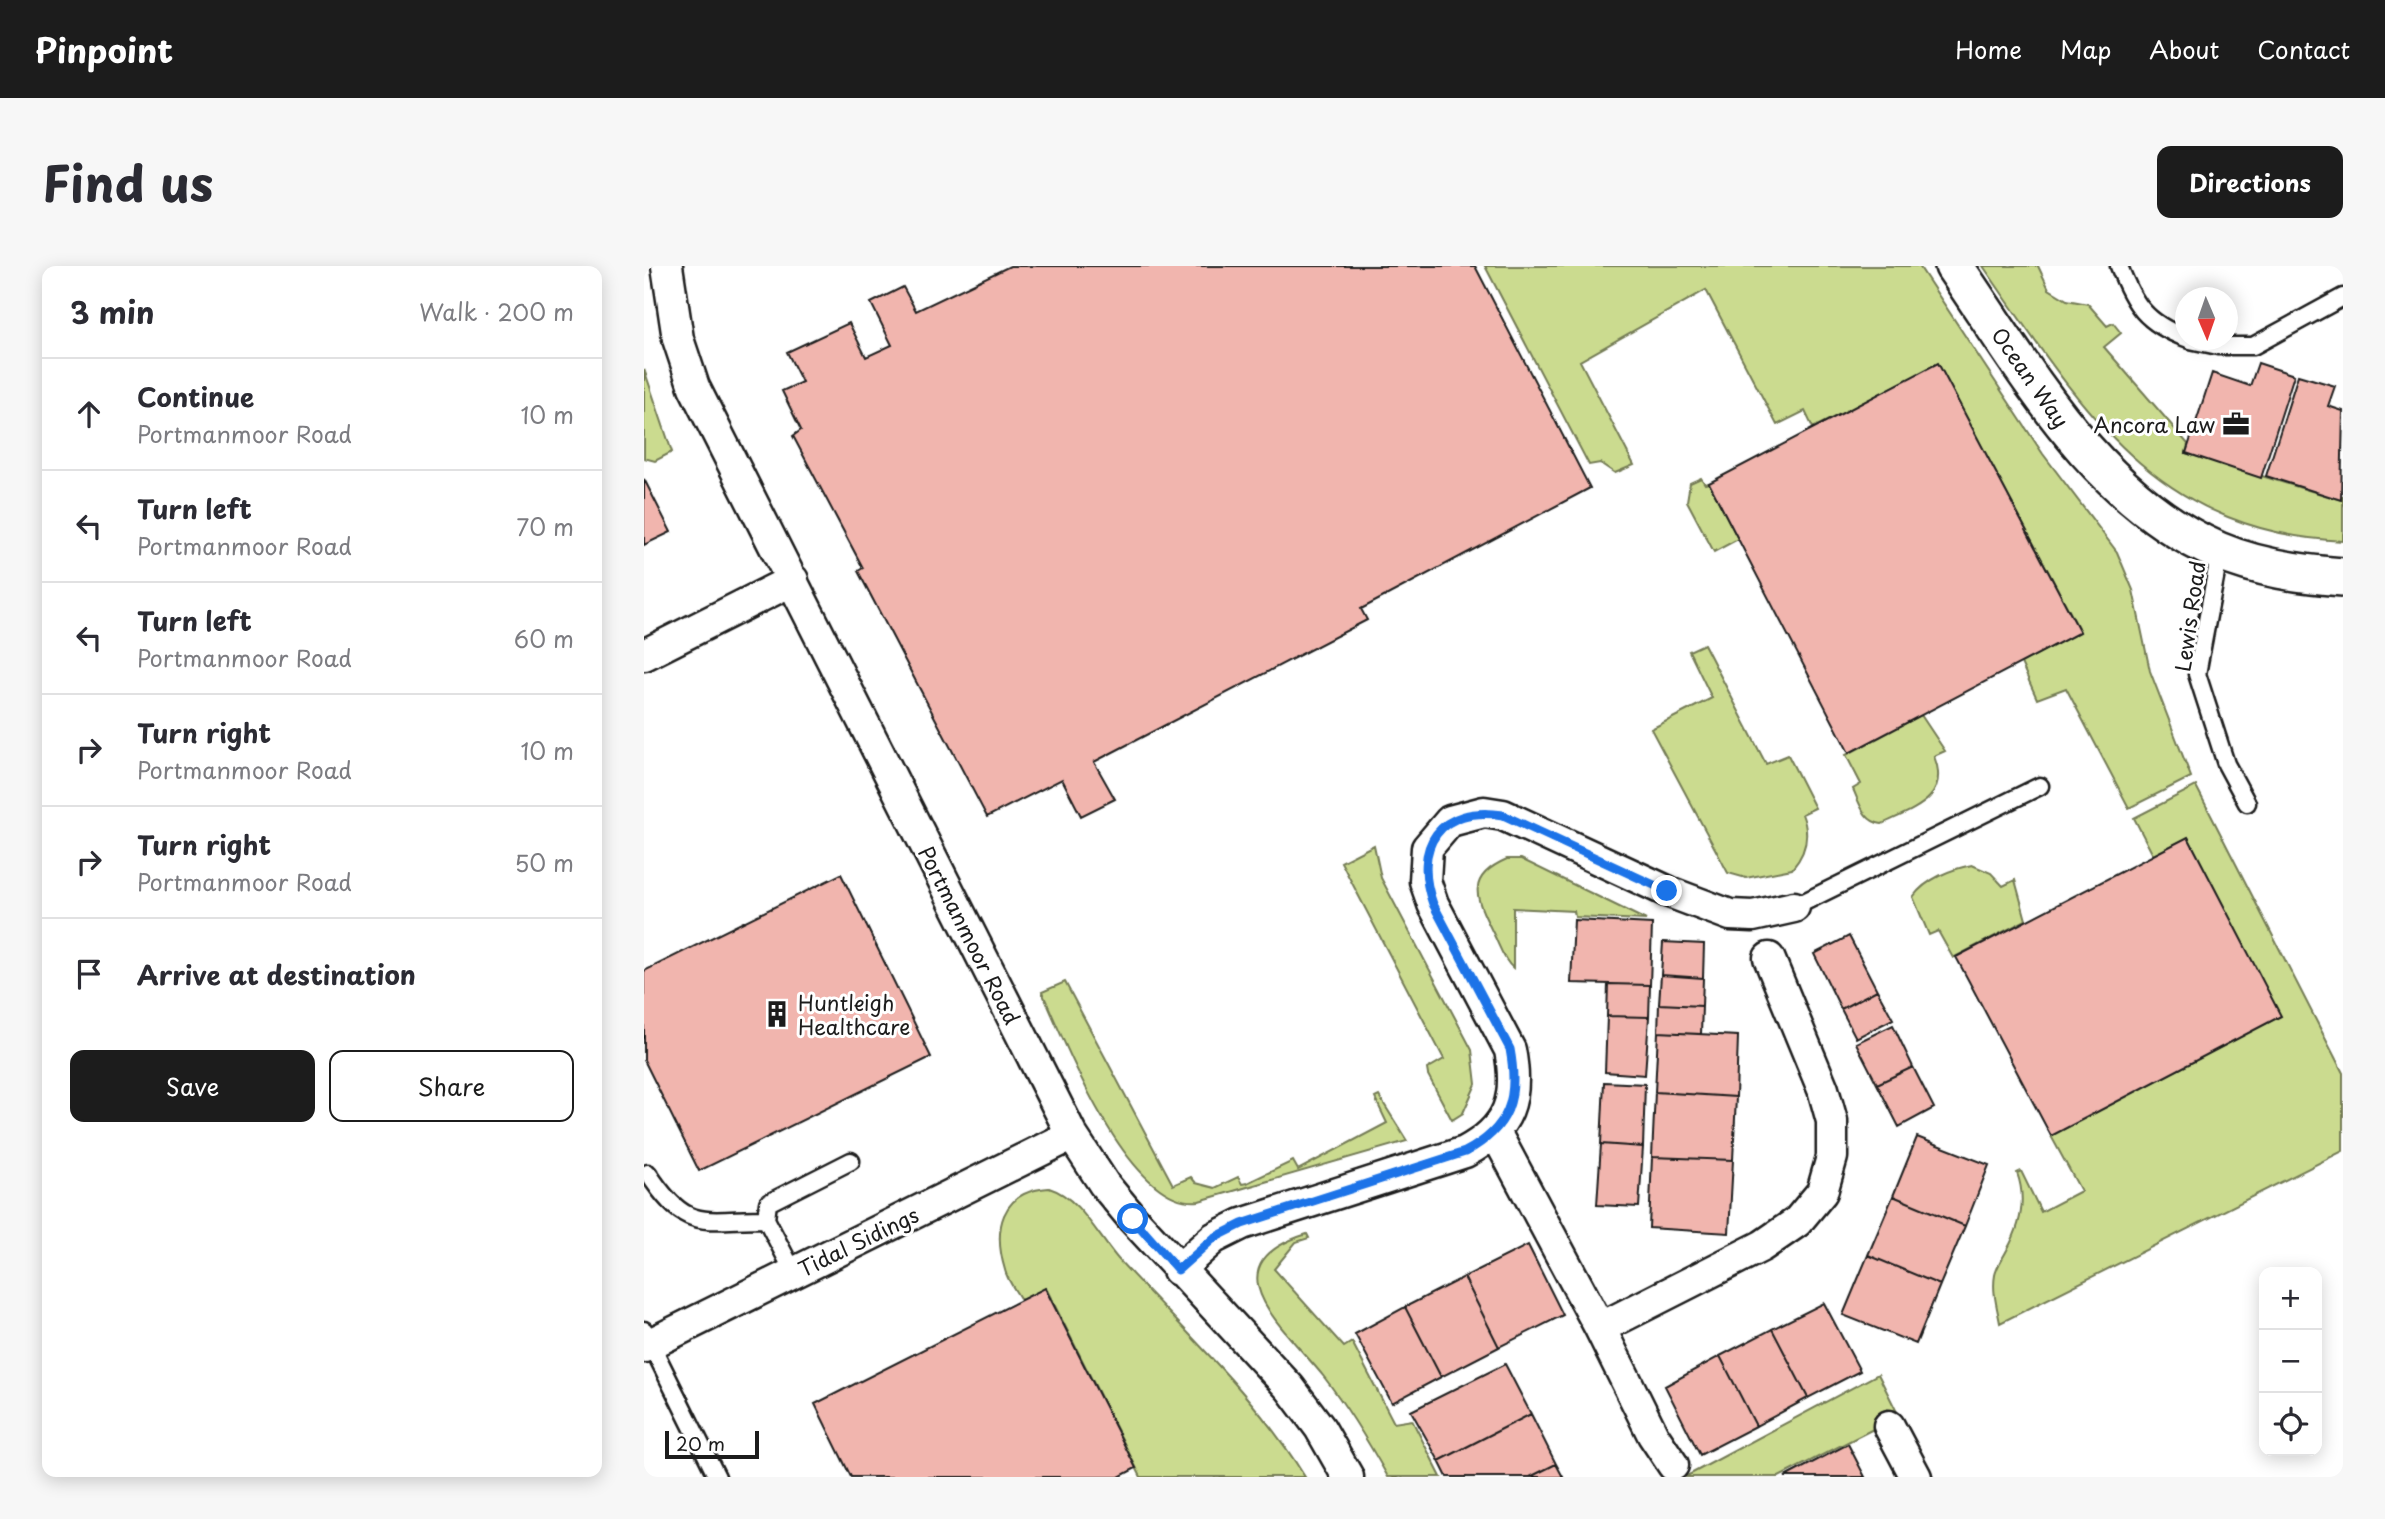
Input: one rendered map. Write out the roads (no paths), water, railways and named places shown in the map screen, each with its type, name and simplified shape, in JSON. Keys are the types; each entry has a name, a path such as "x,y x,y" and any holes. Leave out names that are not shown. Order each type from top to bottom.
{"street":[{"name":"Portmanmoor Road","path":"667,266 678,339 694,387 1072,1135 1104,1184 1178,1270 1290,1388 1320,1428 1348,1477"},
{"name":"Ocean Way","path":"1954,266 2066,428 2091,457 2136,499 2173,526 2220,552 2258,565 2343,578"},
{"path":"644,655 793,580"},
{"path":"1178,1270 1214,1238 1242,1224 1465,1152 1495,1132 1508,1112 1514,1069 1510,1049 1433,904 1425,881 1427,848 1450,821 1484,812 1503,815 1669,892 1730,915 1753,916 1794,908"},
{"path":"1600,1328 1762,1246 1797,1223 1822,1192 1832,1157 1832,1121 1769,958"},
{"path":"1495,1132 1600,1328 1653,1435 1673,1465"},
{"name":"Tidal Sidings","path":"646,1340 794,1273 1072,1135"},
{"path":"1889,1426 1916,1477"}],"lane":[{"path":"2119,266 2130,293 2149,320 2175,333"},
{"path":"2238,346 2253,346 2343,296"},
{"name":"Lewis Road","path":"2220,552 2197,674 2226,764 2247,803"},
{"path":"1794,908 2040,786"},
{"path":"794,1273 766,1219 768,1203 851,1161"},
{"path":"648,1173 667,1203 682,1214 706,1220 766,1219"},
{"path":"646,1340 717,1477"}],"place":[{"name":"Ancora Law","path":"2236,424"},
{"name":"Huntleigh Healthcare","path":"777,1014"}]}
